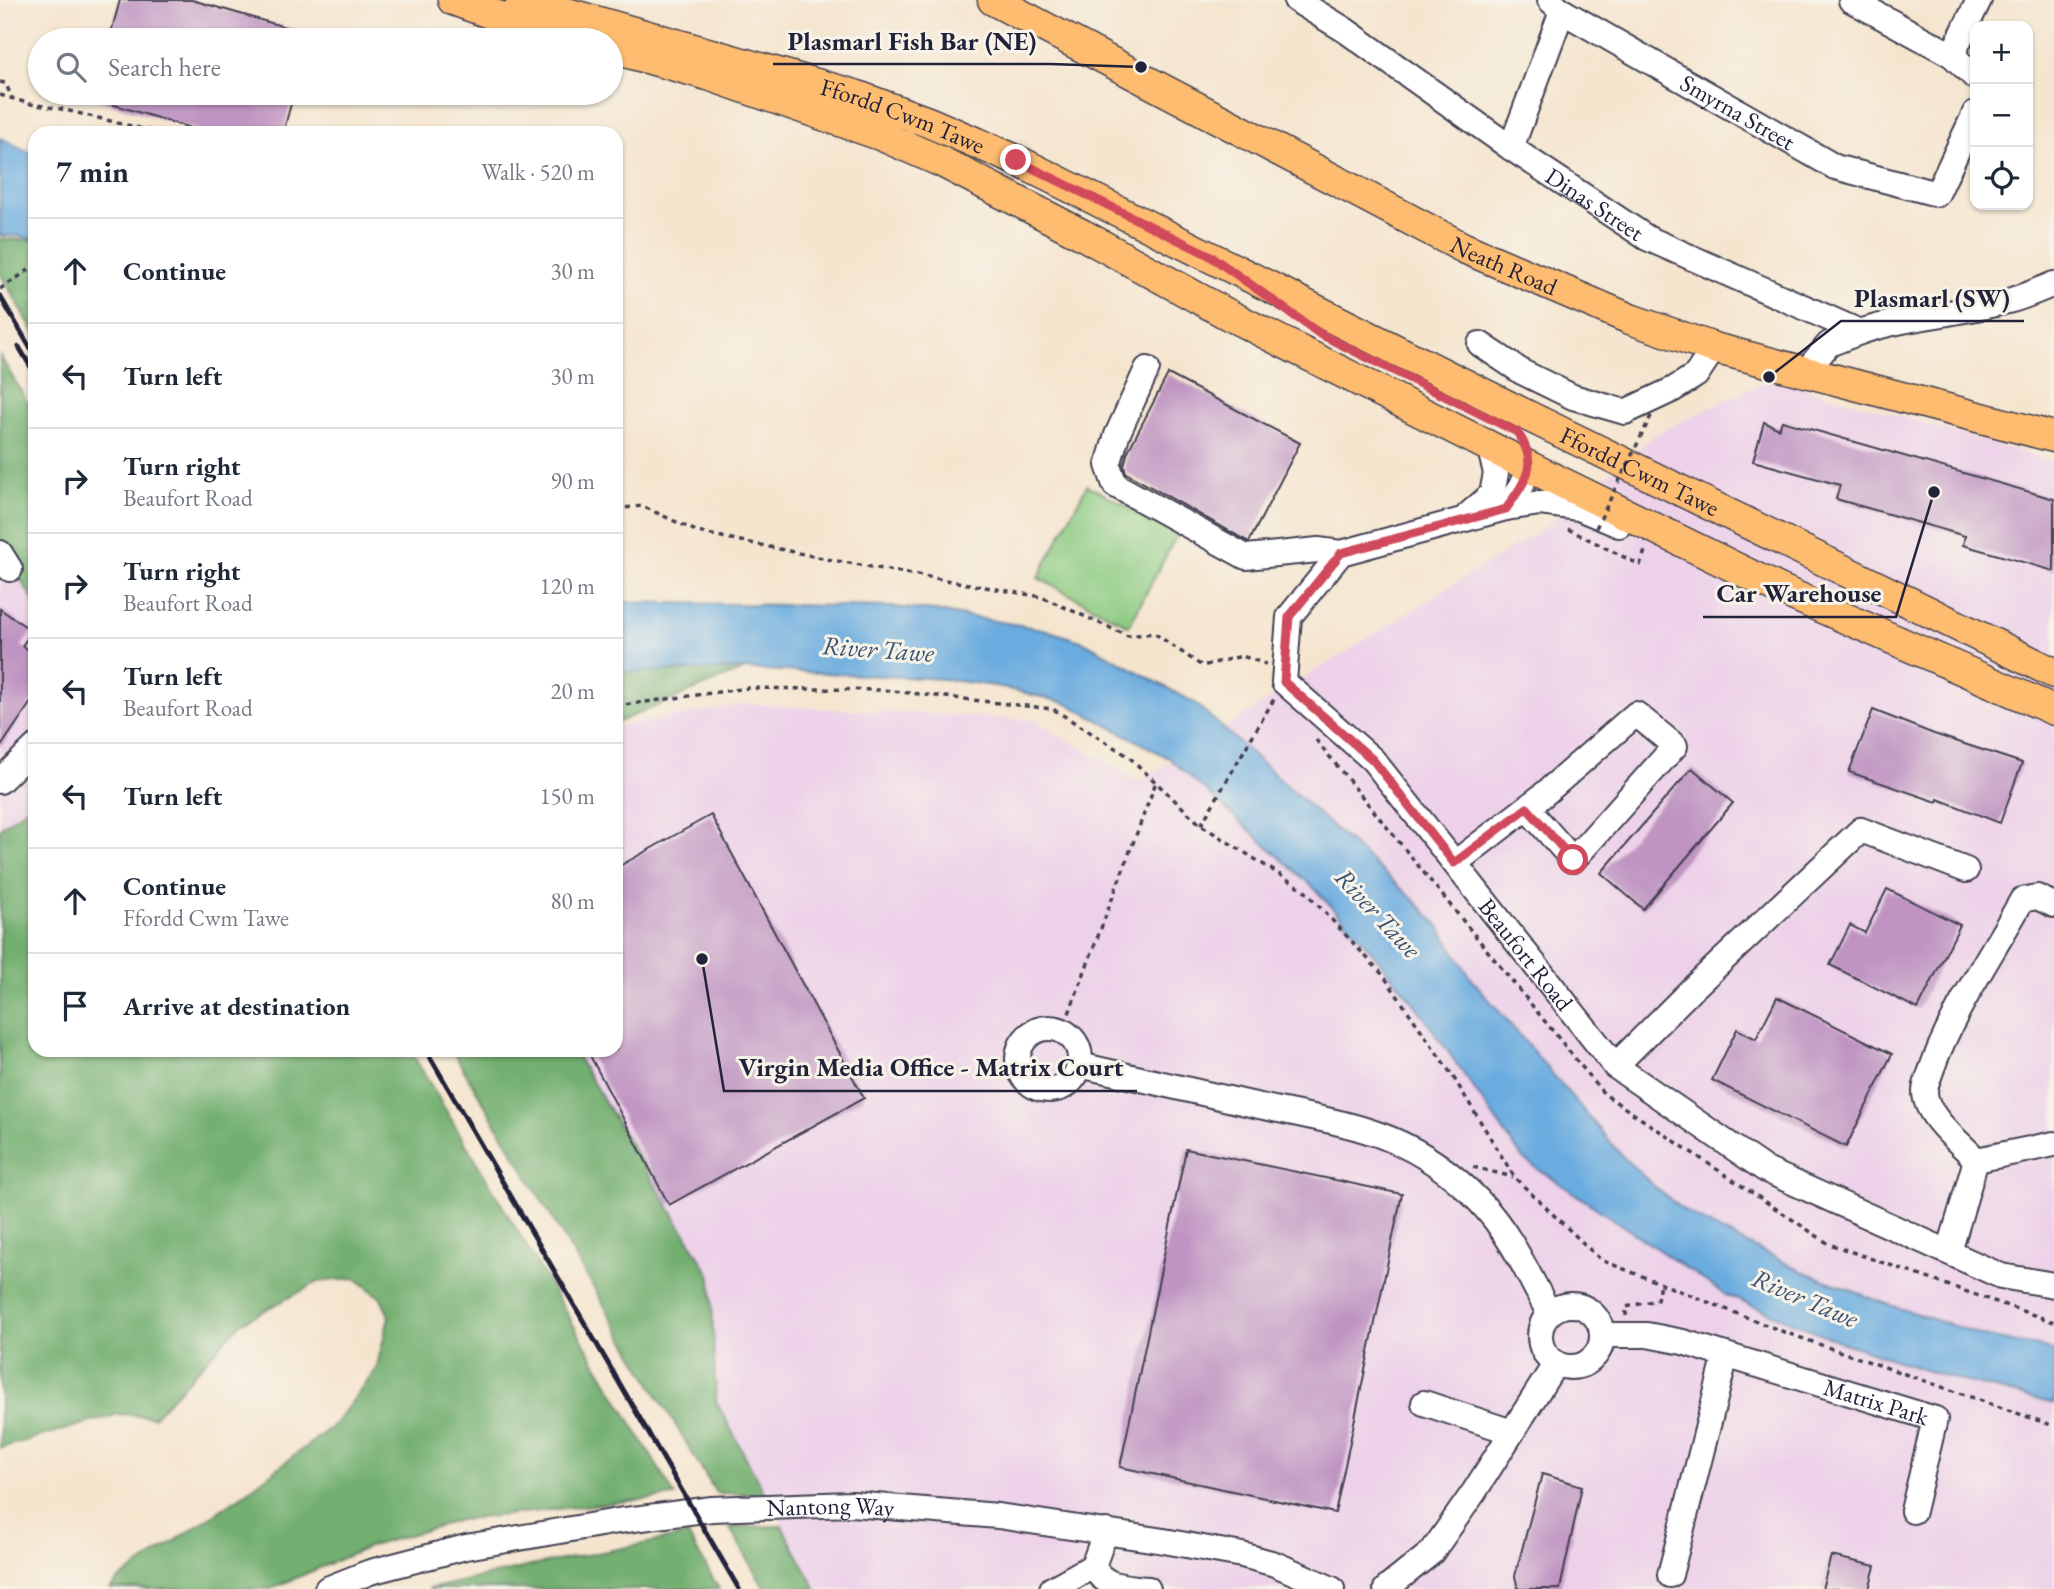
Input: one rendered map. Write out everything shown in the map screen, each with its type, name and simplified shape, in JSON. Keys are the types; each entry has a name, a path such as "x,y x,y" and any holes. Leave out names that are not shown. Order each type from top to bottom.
{"main road":[{"path":"453,0 536,28"},
{"name":"Ffordd Cwm Tawe","path":"521,0 619,28"},
{"name":"Neath Road","path":"993,0 1464,248 1630,319 1714,348 2054,437"},
{"name":"Ffordd Cwm Tawe","path":"623,29 855,95 928,122 1016,160 1528,416 2054,673"},
{"name":"Ffordd Cwm Tawe","path":"623,51 708,75 880,135 943,163 1083,235 1227,314 1530,467 1779,589 2054,710"},
{"path":"1209,255 1320,334 1517,432 1527,446 1530,467"}],"street":[{"name":"Dinas Street","path":"1296,0 1345,30 1511,148 1647,238 1860,332"},
{"path":"1851,0 1952,55 1970,73"},
{"path":"1952,55 1979,0"},
{"path":"1511,148 1556,5"},
{"name":"Smyrna Street","path":"1556,5 1835,167 1937,194 1970,124"},
{"path":"1806,371 1829,344 1860,332 1889,322 1949,314 2011,301 2054,284"},
{"path":"1480,344 1522,372 1573,397 1625,412 1674,389 1696,375 1714,348"},
{"path":"1147,369 1117,435 1108,466 1115,485 1246,556 1318,550 1341,553 1506,509 1540,503 1578,508 1779,589"},
{"path":"1463,520 1492,494 1496,473 1489,446"},
{"path":"1506,509 1530,467"},
{"path":"1284,682 1289,617 1341,553"},
{"name":"Beaufort Road","path":"1284,682 1373,760 1615,1066 1766,1170 2001,1276 2054,1285"},
{"path":"1454,863 1527,808 1636,714 1675,746 1573,860 1527,808"},
{"path":"0,781 28,754"},
{"path":"1615,1066 1691,990 1861,830 1966,870"},
{"path":"1976,1160 1945,1130 1933,1112 1925,1092 1927,1082 1948,1031 2022,900 2037,897 2054,905"},
{"path":"1049,1028 1062,1032 1076,1044 1079,1065 1071,1081 1056,1090 1037,1088 1023,1076 1018,1055 1023,1041 1041,1029 1049,1028"},
{"path":"1079,1065 1362,1127 1421,1153 1480,1202 1509,1239 1549,1313"},
{"path":"1976,1160 2054,1144"},
{"path":"1949,1252 1976,1160"},
{"path":"1563,1306 1586,1309 1598,1320 1602,1335 1598,1351 1587,1362 1572,1367 1548,1358 1540,1340 1540,1330 1549,1313 1563,1306"},
{"name":"Matrix Park","path":"1602,1335 1647,1335 1671,1339 1935,1419 1913,1511"},
{"path":"1670,1575 1726,1355"},
{"path":"1397,1587 1432,1552 1474,1492 1556,1363"},
{"path":"1423,1402 1512,1432"},
{"name":"Nantong Way","path":"327,1589 370,1572 466,1547 618,1521 712,1509 852,1504 998,1516 1106,1531 1242,1555 1275,1564 1332,1589"},
{"path":"1052,1589 1093,1566 1106,1531"},
{"path":"1093,1566 1098,1577 1110,1584 1147,1589"}],"path":[{"path":"0,82 5,83 12,97"},
{"path":"0,95 28,103"},
{"path":"37,105 131,126"},
{"path":"0,289 28,271"},
{"path":"1596,528 1653,414"},
{"path":"623,508 642,506 698,532 832,560 1042,597 1128,636 1154,634 1202,666 1242,656 1264,661 1284,682 1201,825"},
{"path":"1557,525 1580,533 1640,565 1645,551 1633,545"},
{"path":"623,705 748,688 883,690 1053,709 1128,756 1201,825 1304,890 1383,975 1452,1075 1515,1178 1601,1260 1784,1332 2054,1426"},
{"path":"1312,734 1604,1094 1829,1244 2054,1322"},
{"path":"1062,1032 1156,782"},
{"path":"1627,1335 1626,1307 1657,1300 1660,1283"}],"shaded area":[{"path":"1772,378 2054,462 2054,1589 816,1589 716,1401 572,1057 623,1057 623,726 744,704 1033,720 1138,782 1542,529 1657,433"},
{"path":"0,532 28,579 28,807 0,828"}],"green space":[{"path":"0,239 28,240 28,322 0,273"},
{"path":"0,356 28,403 28,592 0,546"},
{"path":"1087,485 1178,533 1129,626 1038,578"},
{"path":"745,669 623,720 623,672"},
{"path":"28,807 28,1057 414,1057 675,1496 460,1520 371,1546 270,1589 110,1589 118,1580 244,1494 334,1425 376,1370 389,1316 381,1298 355,1278 318,1282 241,1323 154,1417 119,1414 0,1448 0,828"},
{"path":"456,1057 577,1057 711,1276 716,1401 765,1494 716,1493"},
{"path":"782,1526 816,1589 765,1589 729,1527"},
{"path":"688,1535 719,1589 428,1589 531,1566"}],"water":[{"path":"0,138 28,152 28,238 0,236"},
{"name":"River Tawe","path":"623,602 892,607 935,611 1043,629 1084,642 1195,703 1414,900 1438,925 1470,977 1622,1156 1657,1189 1685,1211 1802,1271 1884,1303 1987,1337 2054,1350 2054,1404 1936,1374 1841,1342 1726,1295 1523,1159 1417,1007 1358,935 1313,887 1169,758 1066,703 996,686 943,679 745,669 623,672"}],"building":[{"path":"120,0 192,0 288,28 112,28"},
{"path":"115,105 291,105 285,126 184,126"},
{"path":"1168,374 1300,443 1249,542 1126,473 1124,465 1128,451"},
{"path":"1782,421 2054,499 2054,571 1963,545 1965,536 1836,499 1840,485 1753,461 1764,422 1779,429"},
{"path":"0,609 28,628 28,637 22,646 28,650 28,706 0,748"},
{"path":"1873,710 1934,734 2022,763 2000,823 1938,799 1937,802 1849,772"},
{"path":"1692,768 1733,803 1643,909 1601,873"},
{"path":"711,815 864,1098 669,1205 591,1057 623,1057 623,864"},
{"path":"1887,889 1960,925 1918,1009 1830,965 1850,925 1865,933"},
{"path":"1777,997 1892,1054 1846,1147 1712,1080 1737,1029 1756,1039"},
{"path":"1186,1149 1402,1194 1335,1513 1120,1467"},
{"path":"1542,1474 1582,1486 1560,1589 1518,1589 1515,1576"},
{"path":"1831,1556 1875,1566 1869,1589 1822,1589"}],"railway":[{"path":"0,296 28,344"},
{"path":"19,347 28,362"},
{"path":"430,1057 739,1589"}],"place":[{"name":"Plasmarl Fish Bar (NE)","path":"1141,67"},
{"name":"Plasmarl (SW)","path":"1769,377"},
{"name":"Car Warehouse","path":"1934,492"},
{"name":"Virgin Media Office - Matrix Court","path":"702,959"}],"route":[{"path":"1016,160 1209,255 1320,334 1517,432 1527,446 1530,467 1506,509 1341,553 1289,617 1284,682 1373,760 1454,863 1527,808 1573,860"}]}
